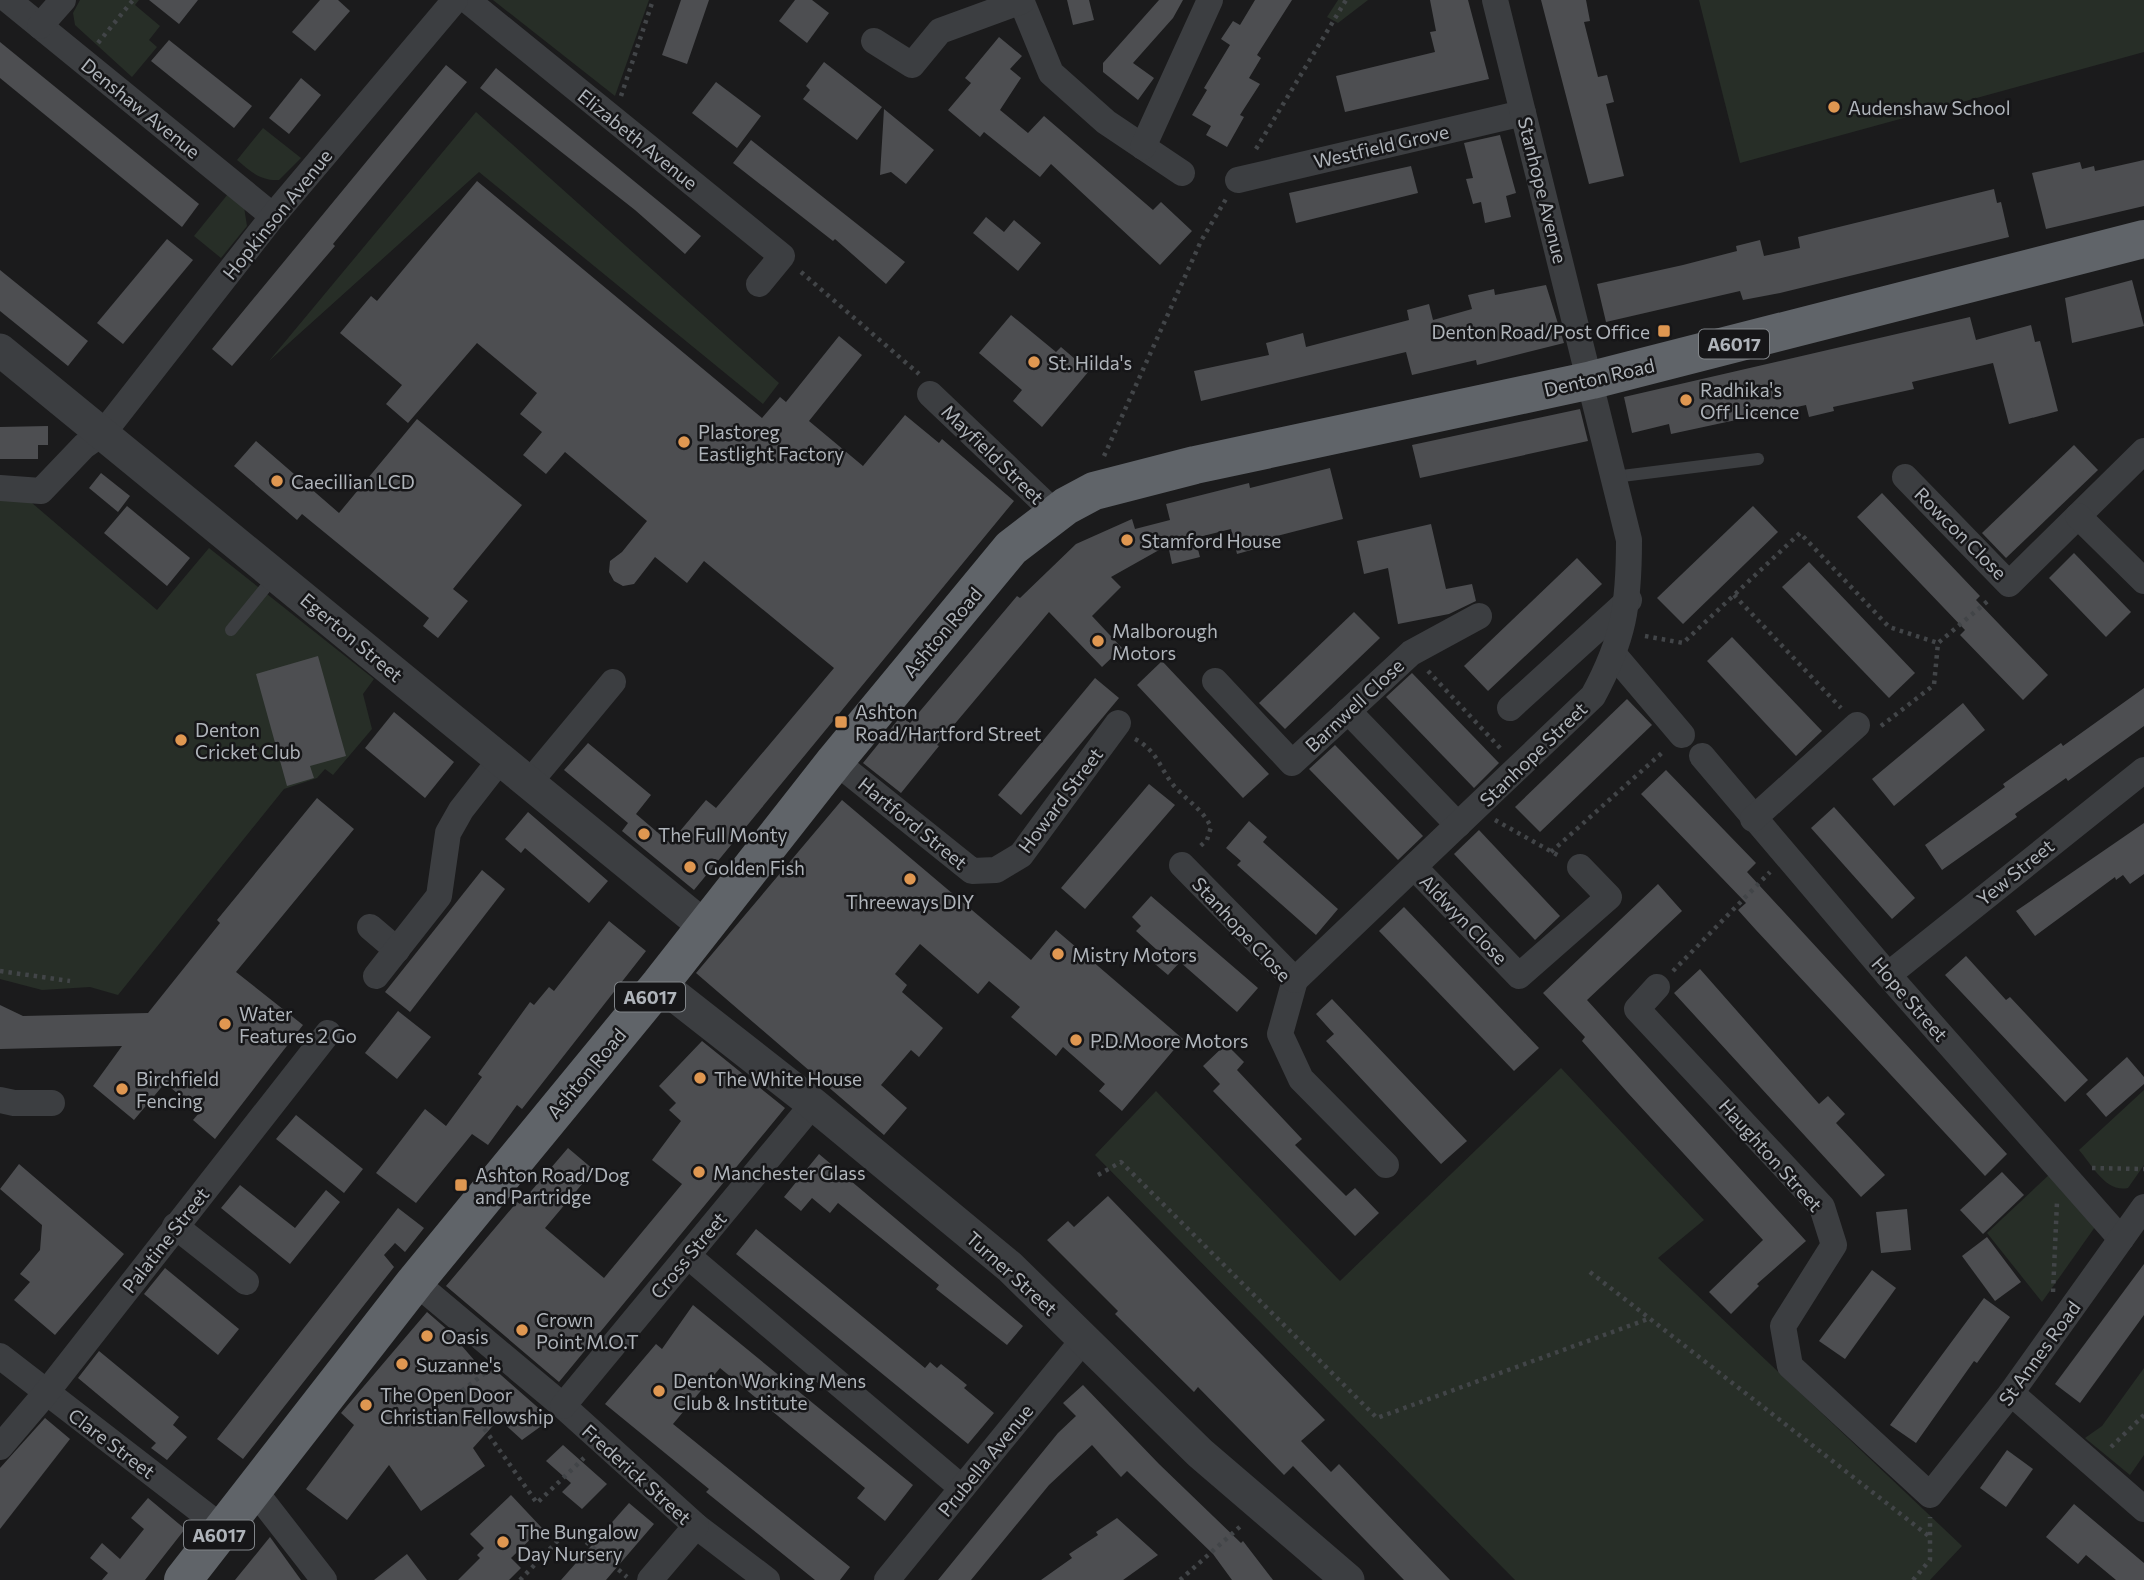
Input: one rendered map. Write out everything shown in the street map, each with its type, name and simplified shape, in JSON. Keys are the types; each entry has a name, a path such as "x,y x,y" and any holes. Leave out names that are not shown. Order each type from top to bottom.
{"highway":[{"name":"Denton Road","path":"1056,514 1094,491 1195,465 1592,380 2144,239"},
{"name":"Ashton Road","path":"183,1580 415,1282 660,984 835,761 1011,548 1056,514"}],"street":[{"name":"Denshaw Avenue","path":"8,0 273,216"},
{"path":"40,26 63,0"},
{"name":"Hopkinson Avenue","path":"0,488 41,491 83,446 104,432 273,216 455,0"},
{"name":"Elizabeth Avenue","path":"467,0 782,256"},
{"path":"1143,147 1210,0"},
{"name":"Stanhope Avenue","path":"1495,0 1592,380"},
{"path":"874,41 912,65 940,31 1021,1 1051,73 1107,122 1182,173"},
{"name":"Westfield Grove","path":"1238,180 1523,113"},
{"path":"759,284 782,256"},
{"name":"Egerton Street","path":"0,350 104,432 704,926"},
{"name":"Stanhope Street","path":"1295,980 1593,696 1618,643 1629,600 1629,540 1592,380"},
{"name":"Mayfield Street","path":"930,394 1056,514"},
{"name":"Rowcon Close","path":"1905,477 2009,584 2144,451"},
{"path":"2078,516 2144,582"},
{"path":"1510,708 1629,600"},
{"name":"Barnwell Close","path":"1215,681 1292,763 1411,653 1479,616"},
{"path":"1618,643 1682,734"},
{"path":"529,783 613,682"},
{"path":"1348,710 1467,817"},
{"name":"Howard Street","path":"996,870 1021,855 1118,723"},
{"path":"1753,819 1857,725"},
{"name":"Hope Street","path":"1702,756 1888,975 2121,1239"},
{"path":"376,976 439,896 448,833 461,810 500,760"},
{"name":"Hartford Street","path":"835,761 972,871 996,870"},
{"name":"Yew Street","path":"1888,975 2144,770"},
{"name":"Stanhope Close","path":"1182,865 1295,980 1280,1034 1301,1079 1386,1165"},
{"name":"Aldwyn Close","path":"1413,867 1519,976 1609,897 1580,867"},
{"path":"370,927 397,950"},
{"name":"Turner Street","path":"660,984 813,1104 1010,1267 1200,1453 1348,1580"},
{"name":"Haughton Street","path":"1657,987 1637,1009 1822,1207 1834,1245 1783,1326 1790,1366 1930,1495"},
{"name":"Palatine Street","path":"0,1447 46,1393 328,1033"},
{"path":"0,1100 51,1103"},
{"name":"Cross Street","path":"563,1406 813,1104"},
{"name":"St Annes Road","path":"1930,1495 2011,1393 2144,1207"},
{"path":"176,1226 246,1282"},
{"path":"688,1256 962,1488"},
{"name":"Frederick Street","path":"415,1282 563,1406 696,1526 766,1580"},
{"name":"Prubella Avenue","path":"887,1580 1084,1339"},
{"name":"Clare Street","path":"0,1356 224,1529"},
{"path":"2011,1393 2144,1509"},
{"path":"254,1490 324,1580"},
{"path":"650,1580 696,1526"}],"lane":[{"path":"1614,477 1758,459"},
{"path":"231,630 276,574"}],"path":[{"path":"84,61 133,0"},
{"path":"615,120 653,0"},
{"path":"1094,491 1104,458 1201,241 1346,0"},
{"path":"782,256 925,379 930,394"},
{"path":"1618,643 1683,643 1800,533 1889,627 1938,643"},
{"path":"1734,595 1857,725 1884,726 1934,685 1938,643 2009,584"},
{"path":"1411,653 1519,768"},
{"path":"1118,723 1128,736 1154,754 1178,790 1203,811 1211,827 1207,840 1182,865"},
{"path":"1551,852 1682,734"},
{"path":"1467,817 1580,867"},
{"path":"1657,987 1785,856"},
{"path":"0,971 70,981"},
{"path":"1098,1175 1121,1162 1377,1418 1648,1319"},
{"path":"2050,1338 2059,1167 2144,1169"},
{"path":"1590,1272 1930,1537"},
{"path":"505,1357 459,1393 537,1503 602,1441"},
{"path":"2093,1464 2144,1415"},
{"path":"1913,1580 1930,1560 1930,1495"},
{"path":"1180,1580 1262,1507"},
{"path":"520,1580 570,1528 631,1580"}],"shaded area":[{"path":"80,0 139,0 135,5 160,26 149,40 157,47 132,77 75,25 73,13"},
{"path":"493,0 649,0 615,96"},
{"path":"1338,0 1368,0 1338,23 1327,17"},
{"name":"Audenshaw School","path":"1699,0 2144,0 2144,52 1740,163"},
{"path":"476,112 779,383 763,404 479,172 269,361"},
{"path":"263,128 301,158 279,180 261,177 237,160"},
{"path":"228,194 244,207 247,226 221,258 194,236"},
{"name":"Denton Cricket Club","path":"0,493 25,497 157,610 209,548 374,679 363,694 372,729 333,775 325,769 317,778 284,789 118,995 90,987 42,990 0,979"},
{"path":"1561,1068 1704,1220 1658,1258 1962,1546 1930,1580 1515,1580 1095,1155 1156,1091 1340,1281"},
{"path":"2144,1090 2144,1165 2128,1188 2120,1188 2106,1182 2079,1150"},
{"path":"2051,1173 2095,1227 2042,1302 1987,1233"},
{"path":"2144,1368 2144,1455 2130,1475 2085,1438 2102,1426"}],"building":[{"path":"149,0 198,0 179,24"},
{"path":"320,0 338,0 350,11 315,51 292,32"},
{"path":"681,0 709,0 687,64 662,55"},
{"path":"795,0 812,0 829,13 807,43 779,21"},
{"path":"1067,0 1089,0 1094,20 1073,25"},
{"path":"1159,0 1183,0 1173,18 1133,63 1154,78 1138,100 1103,72 1103,63"},
{"path":"1255,0 1292,0 1257,55 1261,58 1249,78 1260,84 1240,115 1244,117 1227,147 1206,135 1211,126 1192,115 1207,90 1204,88 1230,45 1221,39 1233,21 1240,25"},
{"path":"1430,0 1468,0 1489,79 1345,112 1336,76 1435,52 1430,32 1436,31"},
{"path":"1541,0 1586,0 1590,21 1584,22 1598,77 1607,75 1614,102 1606,104 1624,176 1589,184"},
{"path":"999,37 1022,56 1010,69 1021,78 1000,110 1028,133 1044,116 1153,210 1161,202 1192,231 1160,265 1051,164 1040,177 984,132 980,137 948,110 971,83 965,78"},
{"path":"169,40 252,106 234,128 151,61"},
{"path":"0,42 199,204 182,227 0,78"},
{"path":"824,62 882,107 857,140 803,99 810,90 806,86"},
{"path":"446,65 467,82 333,244 335,246 232,366 212,349"},
{"path":"496,68 701,236 685,254 635,210 480,88"},
{"path":"301,78 321,95 289,134 269,118"},
{"path":"716,82 761,116 737,148 692,113"},
{"path":"884,109 934,150 906,184 891,172 880,175"},
{"path":"1500,135 1516,193 1506,196 1511,217 1485,223 1481,202 1473,204 1466,179 1473,178 1464,143"},
{"path":"751,140 905,262 886,284 835,239 833,241 733,163"},
{"path":"2144,160 2144,206 2046,229 2032,173 2080,162 2082,169 2094,166 2095,171"},
{"path":"1411,166 1418,193 1296,223 1289,193"},
{"name":"Plastoreg Eastlight Factory","path":"477,181 762,418 780,397 786,402 839,336 862,355 809,421 863,466 905,415 939,443 942,439 1014,501 694,890 622,831 628,823 564,770 588,743 651,795 636,814 670,843 706,800 716,808 834,668 704,561 687,583 655,557 634,584 623,586 614,581 609,572 610,561 622,552 647,521 565,452 546,474 523,455 542,432 520,414 537,393 477,343 408,423 386,404 402,385 340,333 371,296 377,301"},
{"path":"1994,189 1997,203 2001,202 2009,237 1780,293 1743,300 1740,291 1606,322 1597,284 1737,251 1736,246 1760,240 1764,256 1800,248 1798,237"},
{"path":"986,217 1004,232 1014,220 1041,243 1018,271 973,233"},
{"path":"167,239 193,260 123,344 97,323"},
{"path":"0,270 88,341 68,366 0,311"},
{"path":"2132,280 2144,326 2072,343 2065,298"},
{"path":"1546,285 1564,343 1477,365 1476,360 1412,375 1406,352 1201,401 1194,371 1269,355 1266,343 1303,333 1306,347 1409,320 1407,310 1429,304 1433,320 1472,309 1468,295 1494,289 1495,295"},
{"name":"St. Hilda's","path":"1011,315 1056,352 1061,347 1089,371 1042,427 1013,401 1022,390 979,353"},
{"path":"1970,317 1976,340 2031,325 2035,342 2040,341 2058,411 2009,424 1993,363 1912,382 1914,389 1833,407 1834,411 1809,417 1806,405 1671,434 1669,424 1632,433 1624,397"},
{"path":"1580,409 1588,441 1420,478 1412,445"},
{"path":"417,419 522,505 453,589 468,601 438,638 423,626 429,618 302,514 297,520 234,466 256,441 339,513"},
{"path":"48,426 48,445 38,445 38,459 0,459 0,427"},
{"path":"2074,445 2098,470 2006,558 1982,533"},
{"path":"1330,468 1343,519 1261,540 1262,547 1237,554 1231,529 1195,538 1200,557 1172,564 1168,545 1111,577 1121,587 1092,616 1122,648 1102,667 1049,612 937,745 939,746 901,793 863,763 901,716 910,723 1017,596 1020,598 1076,544 1132,519 1135,529 1170,520 1166,504 1249,483 1250,488"},
{"path":"101,473 130,496 118,512 89,488"},
{"path":"1882,493 1980,596 1976,600 2048,675 2023,700 1960,635 1965,630 1857,517"},
{"path":"127,506 190,558 167,586 104,533"},
{"path":"1753,506 1778,532 1683,624 1657,598"},
{"path":"1431,524 1446,589 1472,584 1476,601 1449,614 1398,624 1388,568 1364,574 1357,541"},
{"path":"2074,553 2131,612 2106,637 2049,578"},
{"path":"1577,558 1602,584 1488,691 1464,666"},
{"path":"1809,562 1915,673 1889,698 1782,587"},
{"path":"1354,612 1380,638 1285,729 1259,703"},
{"path":"1732,637 1822,731 1796,756 1707,661"},
{"path":"318,656 346,756 310,766 314,778 287,786 256,674"},
{"path":"1162,661 1269,774 1243,798 1137,685"},
{"path":"1412,673 1499,763 1474,788 1386,697"},
{"path":"1095,678 1119,698 1021,815 998,795"},
{"path":"2144,688 2144,726 2068,781 2066,778 2015,814 2017,817 1942,870 1925,845 2005,787 2003,784 2061,743 2063,746"},
{"path":"1627,699 1652,725 1540,832 1515,807"},
{"path":"1963,703 1985,730 1894,806 1872,779"},
{"path":"394,712 454,762 425,798 365,748"},
{"path":"1335,745 1423,836 1398,860 1309,769"},
{"path":"1666,770 1756,863 1747,872 2007,1154 1985,1176 1756,930 1738,910 1746,903 1641,794"},
{"path":"1149,784 1175,805 1085,909 1061,888"},
{"path":"317,798 354,829 236,972 303,1025 215,1139 193,1120 200,1112 165,1083 134,1120 93,1086 122,1046 0,1049 0,1005 23,1016 148,1013 220,923 217,920"},
{"path":"842,800 1031,960 1056,930 1183,1039 1122,1111 1099,1091 1105,1084 1063,1047 1056,1056 1011,1017 1020,1007 989,981 978,994 920,944 895,974 907,985 902,992 943,1028 919,1057 911,1050 881,1085 907,1108 884,1135 696,973"},
{"path":"1834,807 1915,898 1892,919 1811,828"},
{"path":"528,812 608,881 589,903 525,848 521,853 505,839"},
{"path":"1249,821 1267,837 1263,842 1338,909 1316,935 1237,865 1241,861 1226,848"},
{"path":"2144,823 2144,874 2130,884 2123,875 2116,880 2115,877 2035,936 2016,911"},
{"path":"1479,830 1560,916 1535,940 1454,854"},
{"path":"482,870 505,889 410,1012 385,992"},
{"path":"1658,884 1682,911 1587,1000 1806,1241 1757,1284 1759,1286 1731,1314 1709,1292 1763,1240 1627,1092 1582,1041 1585,1037 1543,993"},
{"path":"1151,896 1258,988 1237,1012 1180,962 1168,975 1149,959 1157,950 1136,931 1141,926 1132,917"},
{"path":"1404,907 1539,1048 1514,1071 1379,931"},
{"path":"609,921 646,951 522,1109 517,1105 488,1145 472,1134 416,1203 376,1173 425,1109 446,1126 482,1077 478,1074 530,1002 534,1005 549,987 554,991"},
{"path":"1966,956 2006,1000 2010,997 2088,1080 2065,1102 1945,975"},
{"path":"1700,969 1819,1104 1828,1096 1845,1114 1836,1123 1885,1175 1861,1197 1674,993"},
{"path":"1332,999 1467,1141 1441,1164 1326,1041 1334,1034 1316,1014"},
{"path":"398,1011 431,1037 397,1079 365,1053"},
{"path":"702,1041 785,1108 559,1382 446,1286 517,1202 520,1204 568,1148 594,1170 545,1228 604,1278 682,1184 652,1160 681,1121 669,1110 676,1103 659,1086"},
{"path":"1226,1044 1244,1062 1237,1070 1302,1139 1295,1145 1346,1196 1355,1188 1379,1213 1355,1236 1213,1091 1220,1084 1203,1066"},
{"path":"2127,1057 2144,1077 2144,1084 2106,1117 2086,1094"},
{"path":"296,1115 363,1169 344,1193 276,1139"},
{"path":"819,1154 1023,1326 1007,1345 936,1289 939,1285 838,1203 830,1213 812,1198 801,1211 784,1197"},
{"path":"19,1164 124,1254 55,1335 14,1300 30,1282 20,1274 40,1250 42,1225 0,1189"},
{"path":"2002,1172 2024,1195 1983,1234 1960,1210"},
{"path":"240,1185 295,1228 326,1190 340,1202 290,1264 221,1208"},
{"path":"1108,1196 1325,1420 1301,1441 1331,1472 1339,1464 1450,1580 1404,1580 1293,1466 1284,1475 1198,1387 1194,1392 1115,1314 1118,1311 1047,1240 1068,1221 1074,1227"},
{"path":"398,1208 424,1228 405,1252 395,1243 384,1255 394,1267 243,1459 217,1439"},
{"path":"1907,1209 1911,1250 1881,1253 1876,1212"},
{"path":"756,1229 925,1368 930,1362 937,1368 941,1364 967,1385 964,1388 994,1413 968,1444 736,1254"},
{"path":"1987,1237 2021,1282 1995,1301 1962,1256"},
{"path":"2144,1264 2144,1315 2080,1403 2055,1384"},
{"path":"165,1268 239,1329 218,1355 144,1294"},
{"path":"1872,1270 1896,1288 1845,1359 1819,1341"},
{"path":"1984,1298 2010,1317 1977,1363 1974,1361 1916,1443 1890,1425"},
{"path":"693,1305 913,1485 885,1521 857,1498 865,1488 720,1368 673,1424 850,1567 840,1580 815,1580 706,1492 709,1489 605,1404 656,1344 662,1349"},
{"path":"427,1312 449,1331 487,1375 493,1368 551,1419 522,1440 499,1419 473,1448 485,1466 421,1511 389,1465 347,1520 306,1489 354,1425 341,1413"},
{"path":"99,1351 179,1417 173,1425 187,1437 167,1460 151,1448 156,1443 78,1378"},
{"path":"1083,1385 1159,1464 1241,1543 1243,1541 1273,1580 1232,1580 1213,1554 1127,1471 1121,1477 1092,1445 1049,1485 971,1580 938,1580 1058,1433 1076,1416 1063,1403"},
{"path":"45,1418 70,1439 0,1529 0,1468"},
{"path":"563,1445 607,1484 582,1509 562,1492 571,1483 546,1461"},
{"path":"2007,1450 2033,1469 2006,1507 1980,1488"},
{"name":"The Bungalow Day Nursery","path":"511,1495 542,1528 511,1558 521,1568 509,1580 458,1580 480,1558 477,1555 484,1548 470,1534"},
{"path":"148,1498 185,1529 145,1580 102,1580 108,1573 90,1558 102,1543 120,1559 144,1529 131,1518"},
{"path":"629,1503 654,1524 606,1580 561,1580"},
{"path":"2074,1504 2144,1563 2144,1580 2116,1580 2086,1555 2078,1564 2046,1537"},
{"path":"1117,1518 1158,1555 1123,1580 1041,1580 1072,1558 1069,1554 1098,1535 1096,1532"},
{"path":"270,1537 301,1580 235,1580"},
{"path":"407,1554 427,1580 374,1580"}],"place":[{"name":"Audenshaw School","path":"1834,107"},
{"name":"Denton Road/Post Office","path":"1664,331"},
{"name":"St. Hilda's","path":"1034,362"},
{"name":"Radhika's Off Licence","path":"1686,400"},
{"name":"Plastoreg Eastlight Factory","path":"684,442"},
{"name":"Caecillian LCD","path":"277,481"},
{"name":"Stamford House","path":"1127,540"},
{"name":"Malborough Motors","path":"1098,641"},
{"name":"Ashton Road/Hartford Street","path":"841,722"},
{"name":"Denton Cricket Club","path":"181,740"},
{"name":"The Full Monty","path":"644,834"},
{"name":"Golden Fish","path":"690,867"},
{"name":"Threeways DIY","path":"910,879"},
{"name":"Mistry Motors","path":"1058,954"},
{"name":"Water Features 2 Go","path":"225,1024"},
{"name":"P.D.Moore Motors","path":"1076,1040"},
{"name":"The White House","path":"700,1078"},
{"name":"Birchfield Fencing","path":"122,1089"},
{"name":"Manchester Glass","path":"699,1172"},
{"name":"Ashton Road/Dog and Partridge","path":"461,1185"},
{"name":"Crown Point M.O.T","path":"522,1330"},
{"name":"Oasis","path":"427,1336"},
{"name":"Suzanne's","path":"402,1364"},
{"name":"Denton Working Mens Club & Institute","path":"659,1391"},
{"name":"The Open Door Christian Fellowship","path":"366,1405"},
{"name":"The Bungalow Day Nursery","path":"503,1542"}]}
